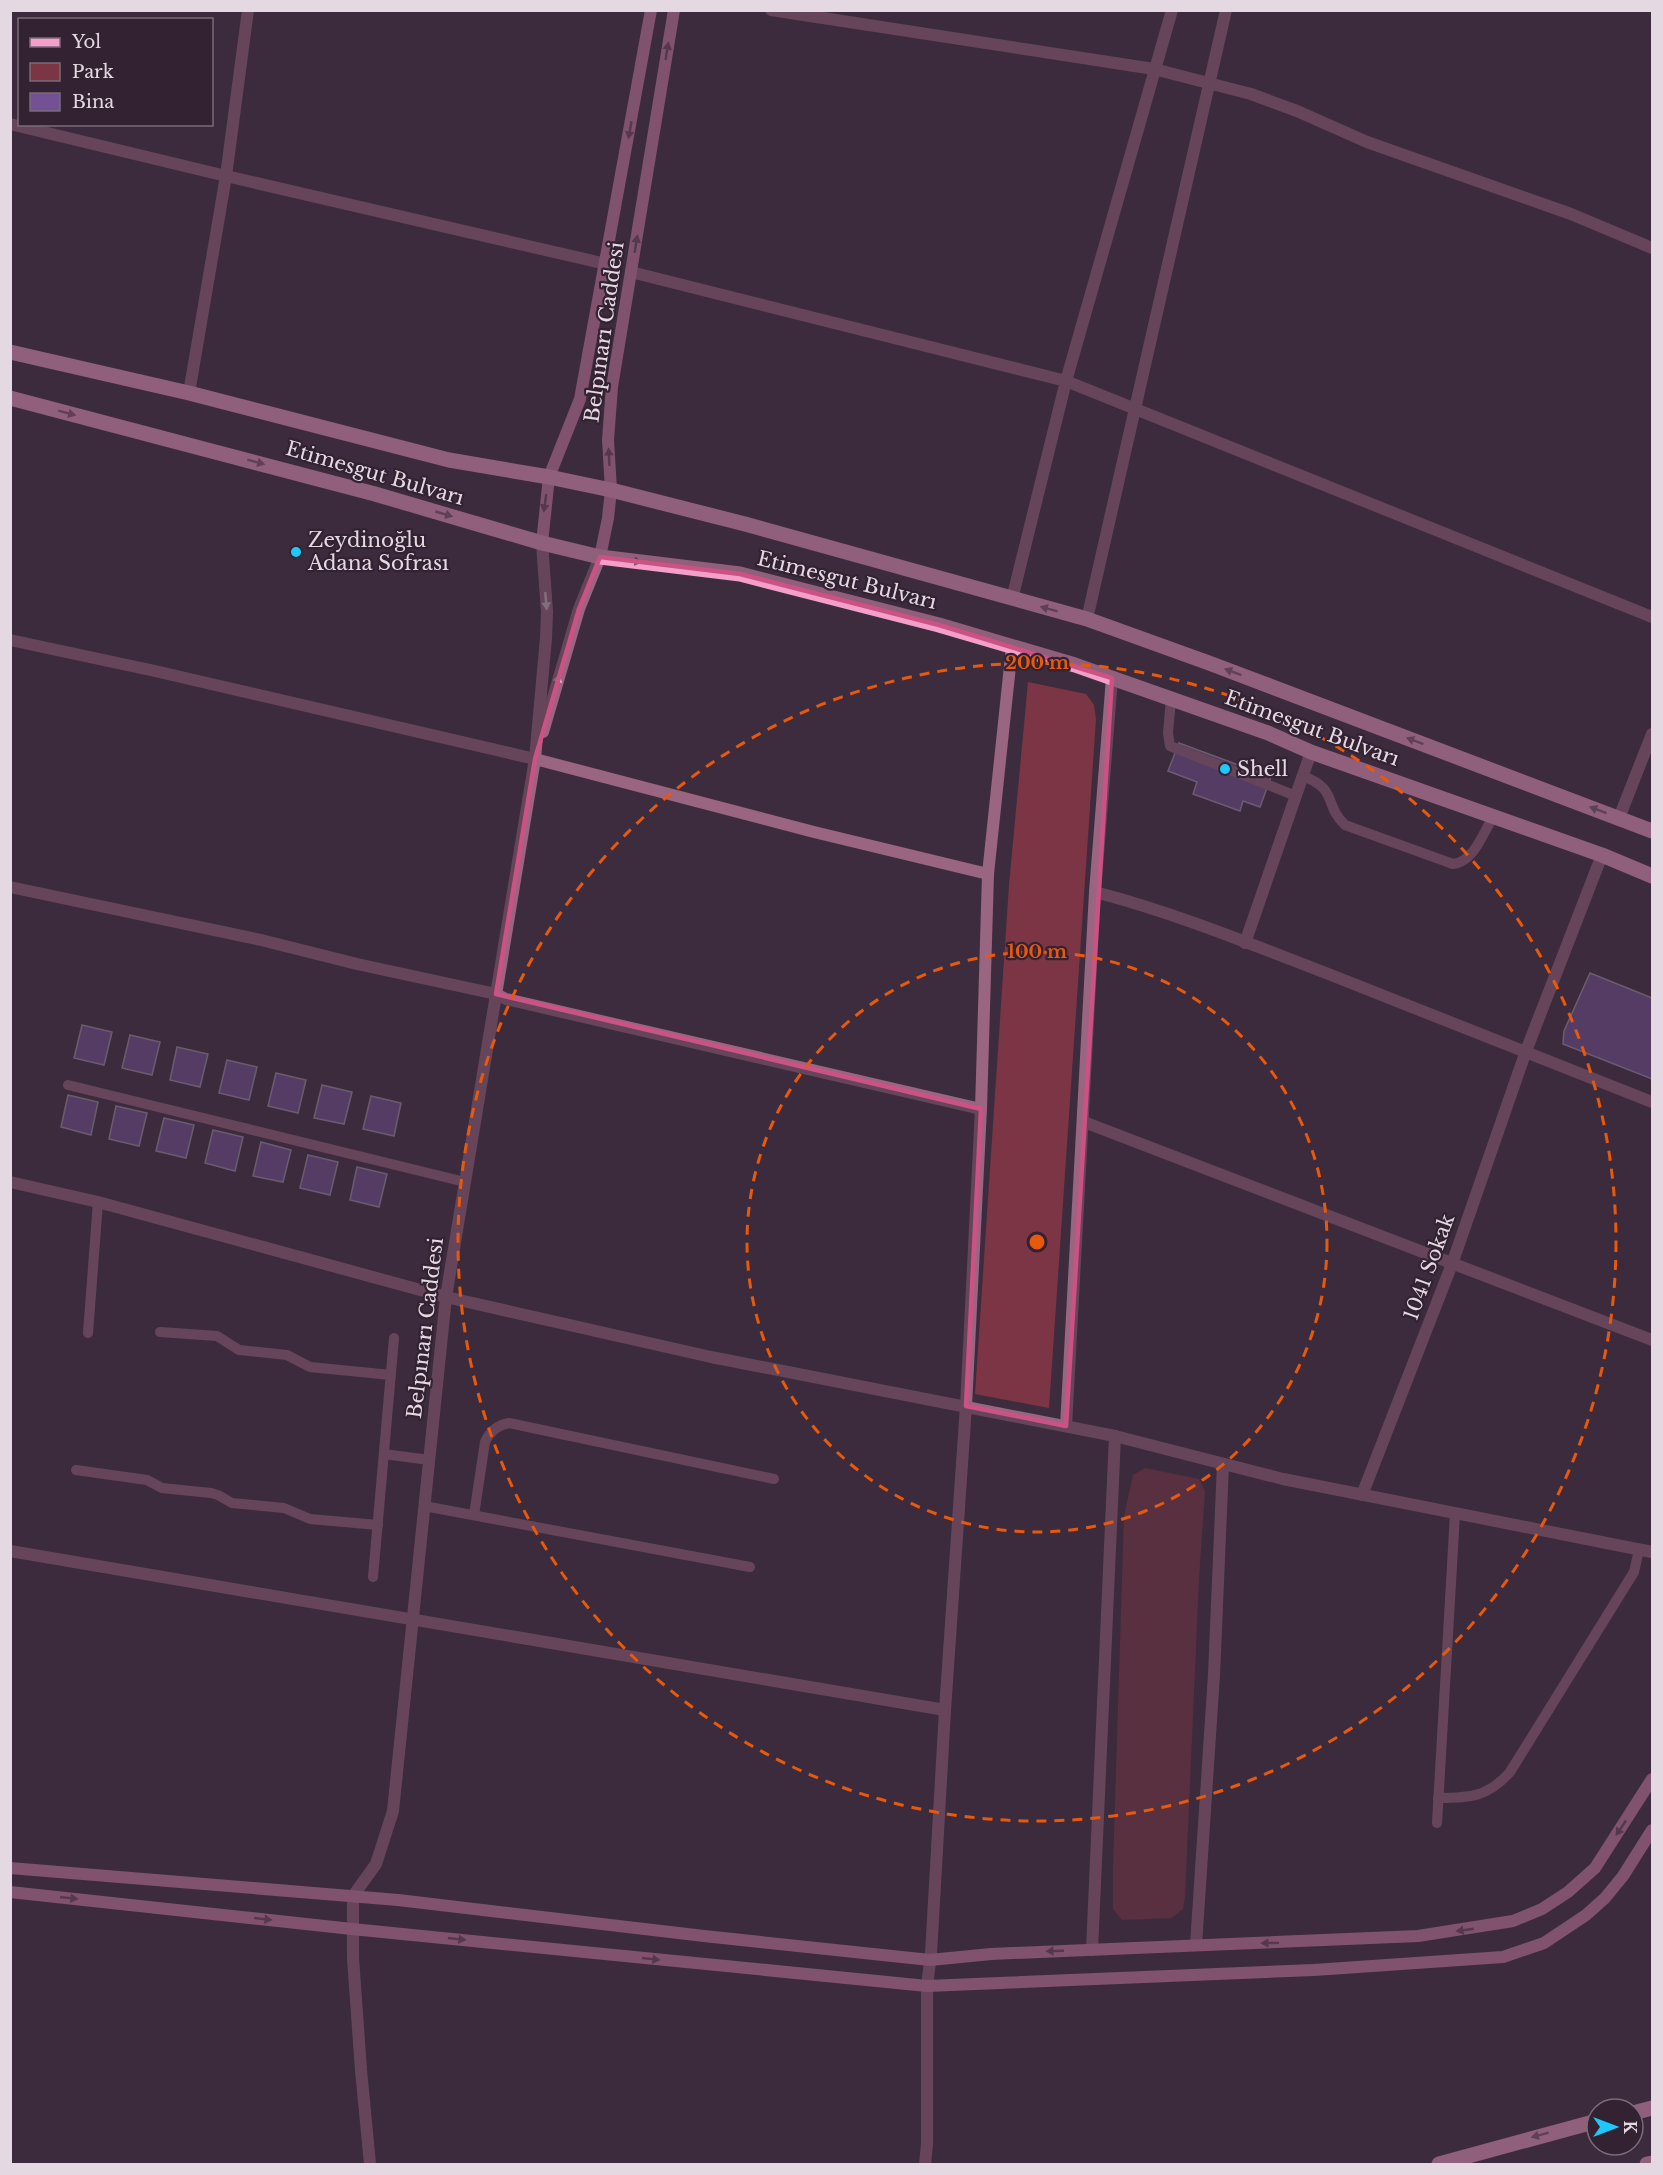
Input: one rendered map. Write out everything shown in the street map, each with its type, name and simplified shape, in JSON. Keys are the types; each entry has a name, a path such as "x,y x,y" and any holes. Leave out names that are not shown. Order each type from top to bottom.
{"main road":[{"name":"Belpınarı Caddesi","path":"542,543 549,477 580,399 651,10"},
{"name":"Belpınarı Caddesi","path":"600,557 611,490 609,440 612,387 674,10"},
{"name":"Etimesgut Bulvarı","path":"10,352 189,393 449,460 611,490 745,524 1087,619 1653,831"},
{"name":"Etimesgut Bulvarı","path":"10,398 375,494 542,543 600,557 740,574 939,625 1112,678 1268,733 1311,752 1602,855 1653,876"},
{"path":"10,1869 353,1896 930,1960 991,1954 1418,1936 1513,1921 1542,1909 1568,1892 1595,1868 1653,1779"},
{"path":"10,1892 352,1929 927,1986 1314,1970 1503,1957 1545,1943 1586,1916 1623,1876 1653,1830"},
{"path":"1439,2164 1585,2124"},
{"path":"1647,2164 1653,2163"}],"street":[{"path":"189,393 226,176 248,10"},
{"path":"771,10 1154,69 1208,82 1261,97 1367,142 1570,214 1653,248"},
{"path":"1011,599 1066,381 1172,10"},
{"path":"1087,619 1226,10"},
{"path":"18,126 606,264"},
{"path":"631,272 1066,381 1653,617"},
{"name":"Belpınarı Caddesi","path":"353,1896 376,1864 393,1811 446,1297 535,759 547,612 542,543"},
{"name":"Belpınarı Caddesi","path":"535,759 579,609 600,557"},
{"path":"10,640 155,671 535,759 814,832 988,874"},
{"path":"926,2164 927,1986 966,1406 981,1109 988,874 1011,647"},
{"path":"1066,1426 1095,892 1112,678"},
{"path":"1619,818 1653,734"},
{"path":"1245,943 1311,752"},
{"name":"1041 Sokak","path":"1362,1495 1452,1264 1527,1051 1602,855"},
{"path":"10,887 496,994 506,999 981,1109"},
{"path":"1095,892 1149,906 1527,1051 1653,1102"},
{"path":"1084,1122 1653,1340"},
{"path":"10,1182 98,1202 446,1297 711,1357 1115,1436 1283,1479 1653,1552"},
{"path":"1092,1950 1115,1436"},
{"path":"1196,1945 1214,1675 1223,1464"},
{"path":"10,1551 945,1710"},
{"path":"353,1896 352,1929 360,2070 370,2164"}],"lane":[{"path":"1171,699 1168,733 1170,746 1296,796"},
{"path":"1303,776 1317,782 1326,790 1335,813 1345,825 1453,864 1459,864 1469,857 1493,817"},
{"path":"68,1085 465,1182"},
{"path":"88,1333 98,1202"},
{"path":"160,1332 217,1336 239,1350 287,1355 310,1367 391,1375"},
{"path":"373,1576 394,1338"},
{"path":"474,1515 485,1442 489,1433 496,1427 509,1424 774,1479"},
{"path":"384,1454 429,1460"},
{"path":"76,1470 147,1480 162,1488 211,1493 232,1503 284,1508 310,1519 378,1525"},
{"path":"424,1506 750,1567"},
{"path":"1437,1823 1455,1514"},
{"path":"1438,1798 1469,1798 1479,1795 1497,1786 1510,1772 1634,1572 1639,1550"}],"highlighted area":[{"path":"600,557 740,574 939,625 1112,678 1066,1426 966,1406 981,1109 496,994 535,759 579,609"}],"green space":[{"path":"1028,682 1086,694 1094,705 1096,719 1049,1408 975,1394 1009,885"},
{"path":"1145,1468 1199,1479 1205,1491 1185,1897 1183,1909 1171,1918 1122,1920 1113,1909 1113,1867 1124,1516 1133,1475"}],"building":[{"path":"1179,743 1271,777 1260,807 1243,801 1240,811 1193,794 1197,782 1168,771"},
{"path":"1590,973 1652,998 1652,1079 1563,1044 1564,1031"},
{"path":"82,1025 112,1032 104,1065 74,1058"},
{"path":"130,1035 160,1042 152,1075 122,1068"},
{"path":"177,1047 208,1054 200,1087 170,1080"},
{"path":"227,1060 257,1067 249,1100 219,1093"},
{"path":"276,1073 306,1080 298,1113 268,1106"},
{"path":"322,1085 352,1092 344,1124 314,1118"},
{"path":"68,1095 98,1102 91,1135 61,1127"},
{"path":"371,1096 401,1103 394,1136 363,1129"},
{"path":"116,1106 147,1113 139,1146 109,1139"},
{"path":"164,1118 194,1125 186,1158 156,1151"},
{"path":"213,1130 243,1137 235,1171 205,1163"},
{"path":"261,1142 291,1150 283,1182 253,1176"},
{"path":"308,1155 338,1162 330,1195 300,1188"},
{"path":"357,1167 387,1174 379,1207 350,1200"}],"place":[{"name":"Zeydinoğlu Adana Sofrası","path":"296,552"},
{"name":"Shell","path":"1225,769"}]}
